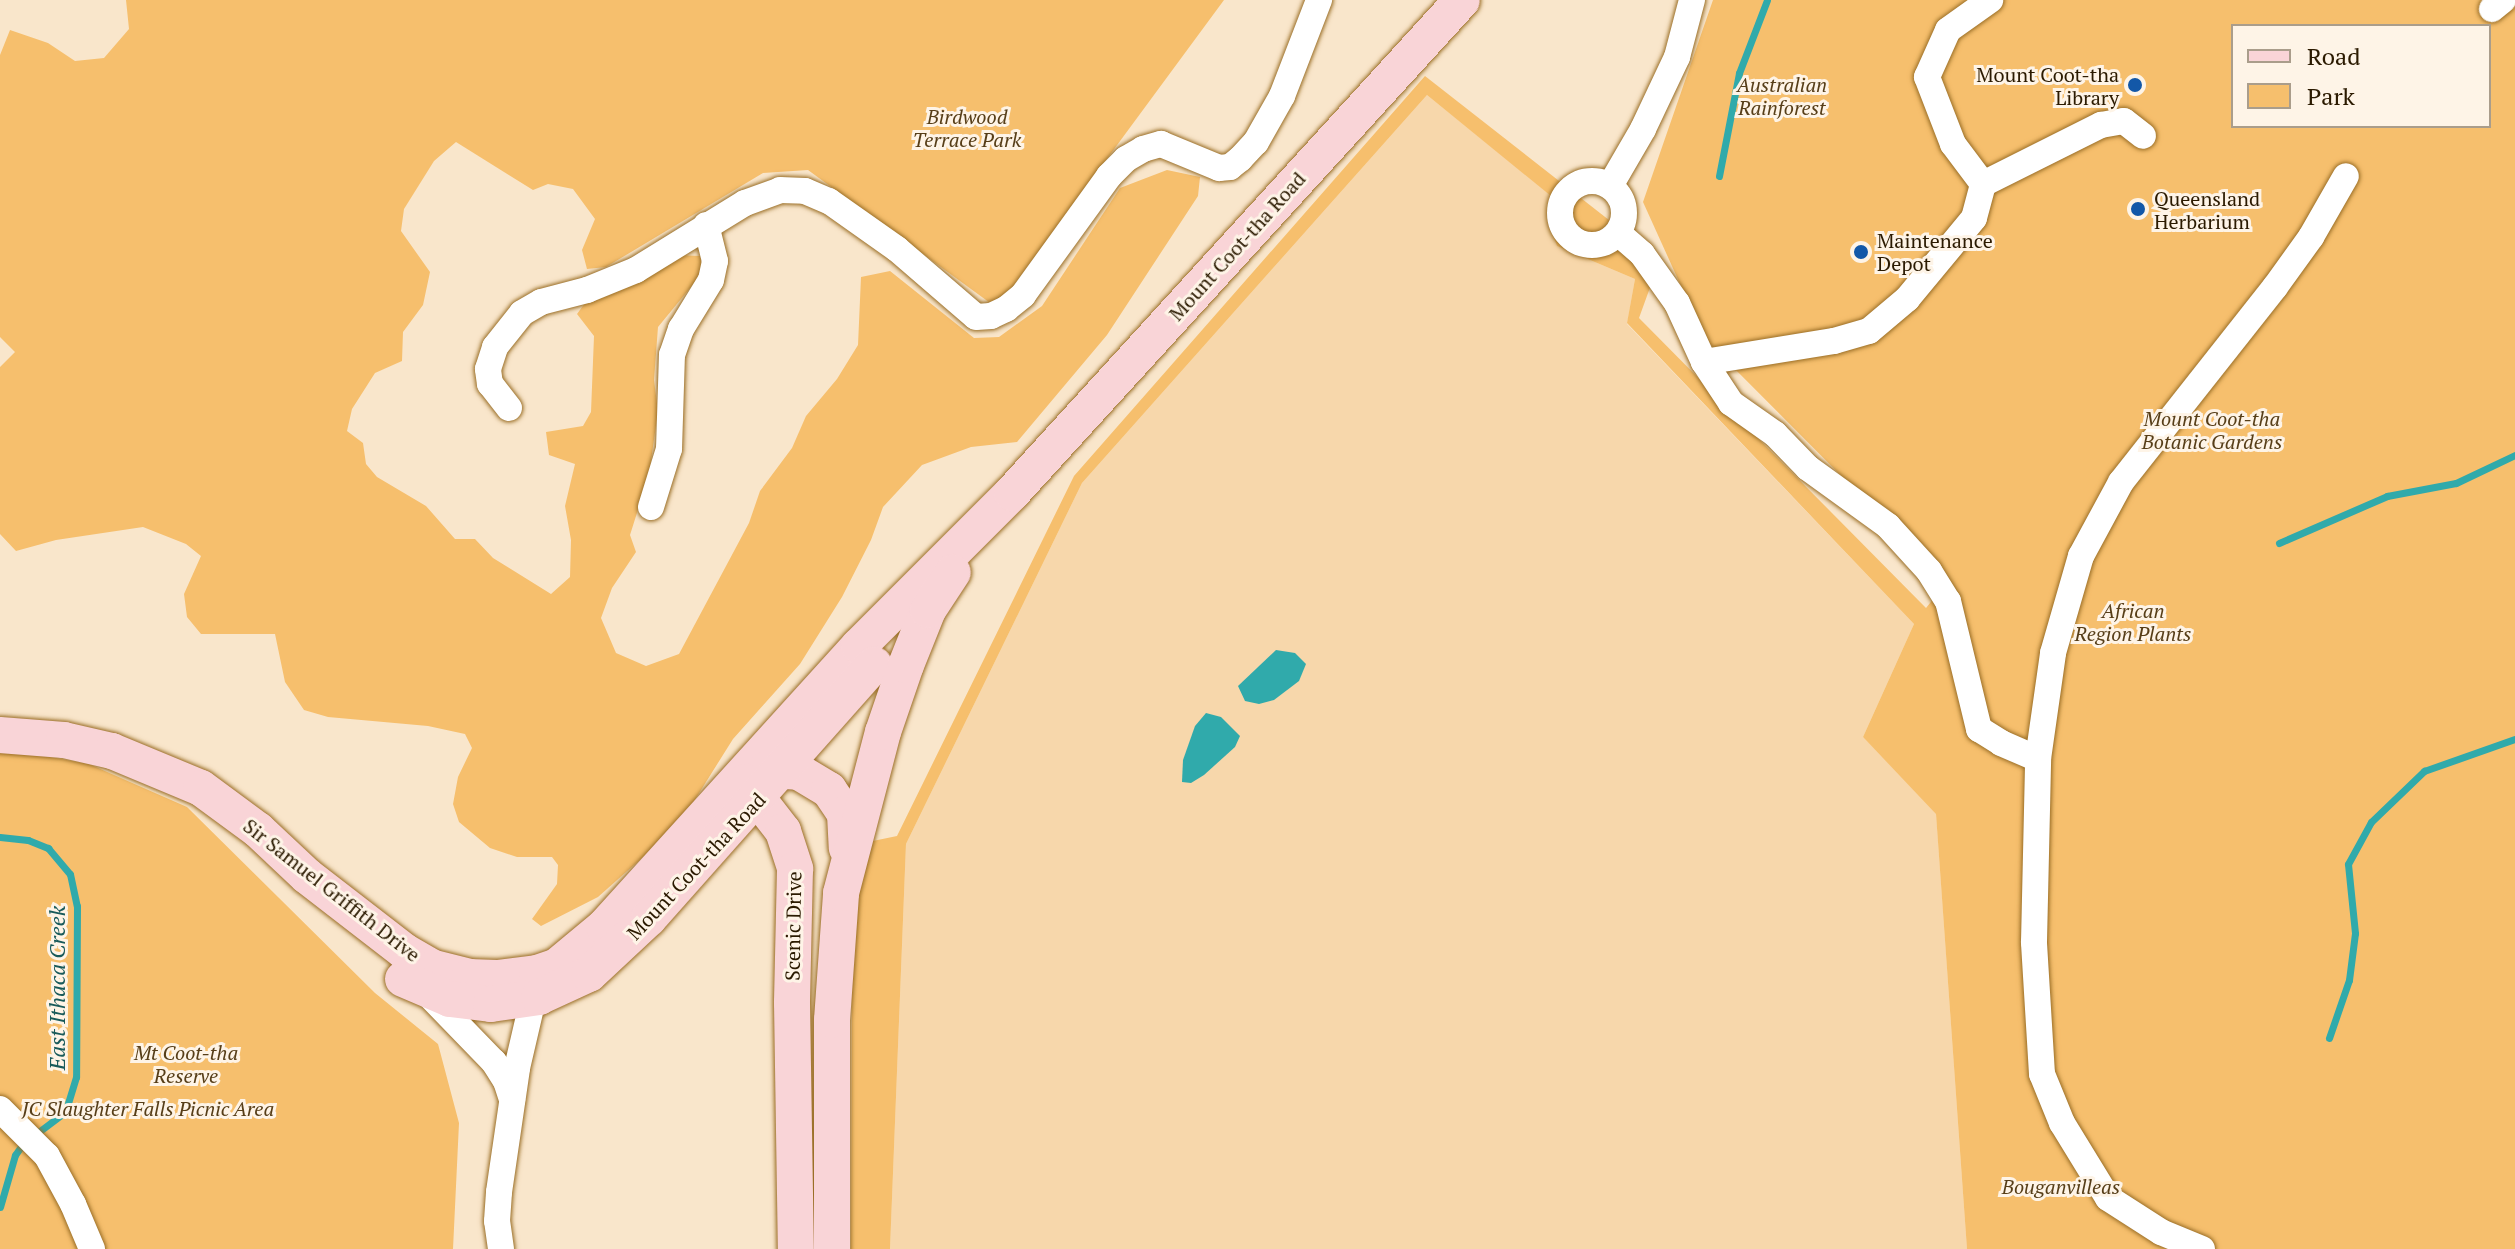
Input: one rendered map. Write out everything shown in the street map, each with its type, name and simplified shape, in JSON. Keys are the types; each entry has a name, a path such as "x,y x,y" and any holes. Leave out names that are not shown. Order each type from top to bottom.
{"main road":[{"name":"Mount Coot-tha Road","path":"749,787 881,622 1012,493 1462,0"},
{"name":"Mount Coot-tha Road","path":"785,769 961,561 1012,493"},
{"name":"Scenic Drive","path":"841,893 883,732 906,665 928,610 961,561"},
{"name":"Sir Samuel Griffith Drive","path":"5,732 64,740 112,751 201,788 258,830 307,876 404,951 434,968 484,978 526,976 540,984 604,927 749,787"},
{"name":"Scenic Drive","path":"785,769 819,782 845,814 848,837 833,1008 832,1249"},
{"path":"749,787 785,769"},
{"name":"Scenic Drive","path":"749,787 787,840 795,869 792,1024 796,1249"},
{"path":"307,876 373,954 397,975 423,990 477,1004 540,984"}],"street":[{"path":"509,408 490,384 488,369 495,347 522,313 541,302 587,290 636,270 745,203 780,190 805,191 829,201 897,249 976,317 991,316 1006,309 1023,295 1109,176 1126,159 1143,149 1161,144 1219,168 1230,167 1240,159 1256,142 1282,96 1319,0"},
{"path":"1610,186 1677,57 1692,0"},
{"path":"1983,184 1953,144 1927,77 1948,30 1990,0"},
{"path":"1704,362 1834,341 1869,331 1907,299 1974,218 1983,184 2101,125 2124,121 2143,136"},
{"path":"2202,1249 2161,1232 2108,1198 2062,1123 2042,1074 2034,942 2038,759 2053,653 2081,556 2121,482 2275,287 2311,237 2346,176"},
{"path":"1589,181 1610,186 1623,203 1623,224 1618,233 1601,245 1580,244 1564,230 1560,220 1560,209 1569,190 1589,181"},
{"path":"651,507 669,449 672,355 681,329 711,280 715,261 706,225"},
{"path":"1618,233 1642,254 1677,303 1704,362 1731,403 1775,434 1808,468 1888,526 1929,571 1948,601 1979,729 1987,736 2038,759"},
{"name":"Sir Samuel Griffith Drive","path":"501,1249 497,1205 512,1107 540,984"},
{"name":"Sir Samuel Griffith Drive","path":"423,990 494,1062 509,1088 512,1107"},
{"path":"0,1109 47,1156 73,1204 92,1249"}],"shaded area":[{"path":"1427,95 1552,196 1549,225 1557,246 1635,279 1627,324 1914,624 1863,737 1936,813 1967,1249 890,1249 906,844 1082,483"}],"green space":[{"name":"Birdwood Terrace Park","path":"126,0 1224,0 997,308 808,170 763,173 606,267 587,269 582,250 595,219 573,189 548,184 533,190 456,142 434,161 404,209 401,231 430,272 423,305 403,332 402,361 375,373 352,409 347,431 363,443 366,464 377,477 426,506 455,539 475,539 493,558 551,594 570,577 571,540 565,506 575,464 549,455 546,432 583,426 591,412 594,336 577,314 585,303 675,255 700,256 704,271 658,327 654,380 658,411 649,475 630,535 636,552 612,588 601,618 616,653 646,666 679,654 749,523 760,491 792,448 806,416 837,379 858,345 861,277 890,271 974,338 999,337 1042,306 1120,188 1167,170 1200,177 1198,196 1107,335 1017,442 971,447 922,465 883,507 871,540 842,597 800,664 733,739 679,825 598,897 541,926 532,919 557,884 558,865 552,857 517,857 490,848 459,822 453,804 458,777 472,748 465,734 428,726 328,717 304,710 285,682 275,634 201,634 187,617 184,594 201,556 186,544 143,527 56,540 16,551 0,534 0,367 15,352 0,337 0,55 10,30 48,43 75,61 104,58 129,29"},
{"name":"Mount Coot-tha Botanic Gardens","path":"1713,0 2515,0 2515,1249 1967,1249 1936,814 1863,737 1914,624 1627,323 1635,279 1557,246 1549,225 1551,196 1427,95 1082,483 906,844 890,1249 851,1249 852,920 868,842 897,836 1074,476 1425,76 1660,260 1639,318 1926,608 1947,582 1705,339 1643,202"},
{"name":"Mt Coot-tha Reserve","path":"0,748 89,764 187,807 375,993 438,1044 459,1123 453,1249 0,1249"}],"water":[{"path":"1276,650 1295,653 1306,664 1299,681 1274,700 1259,704 1245,701 1238,686"},
{"path":"1206,713 1221,717 1240,736 1235,747 1204,775 1191,783 1182,782 1183,760 1195,726"}],"waterway":[{"path":"1719,176 1739,73 1767,0"},
{"path":"2279,543 2387,496 2456,483 2515,455"},
{"path":"2329,1038 2349,980 2355,933 2348,864 2371,822 2424,771 2515,739"},
{"name":"East Ithaca Creek","path":"0,837 28,840 48,848 70,874 77,906 76,1077 65,1112 34,1135"},
{"name":"East Ithaca Creek","path":"0,1207 15,1155 24,1142"}],"place":[{"name":"Mount Coot-tha Library","path":"2135,85"},
{"name":"Queensland Herbarium","path":"2138,209"},
{"name":"Maintenance Depot","path":"1861,252"}],"park label":[{"name":"Australian Rainforest","path":"1782,96"},
{"name":"African Region Plants","path":"2133,622"},
{"name":"JC Slaughter Falls Picnic Area","path":"148,1108"},
{"name":"Bouganvilleas","path":"2061,1186"}]}
